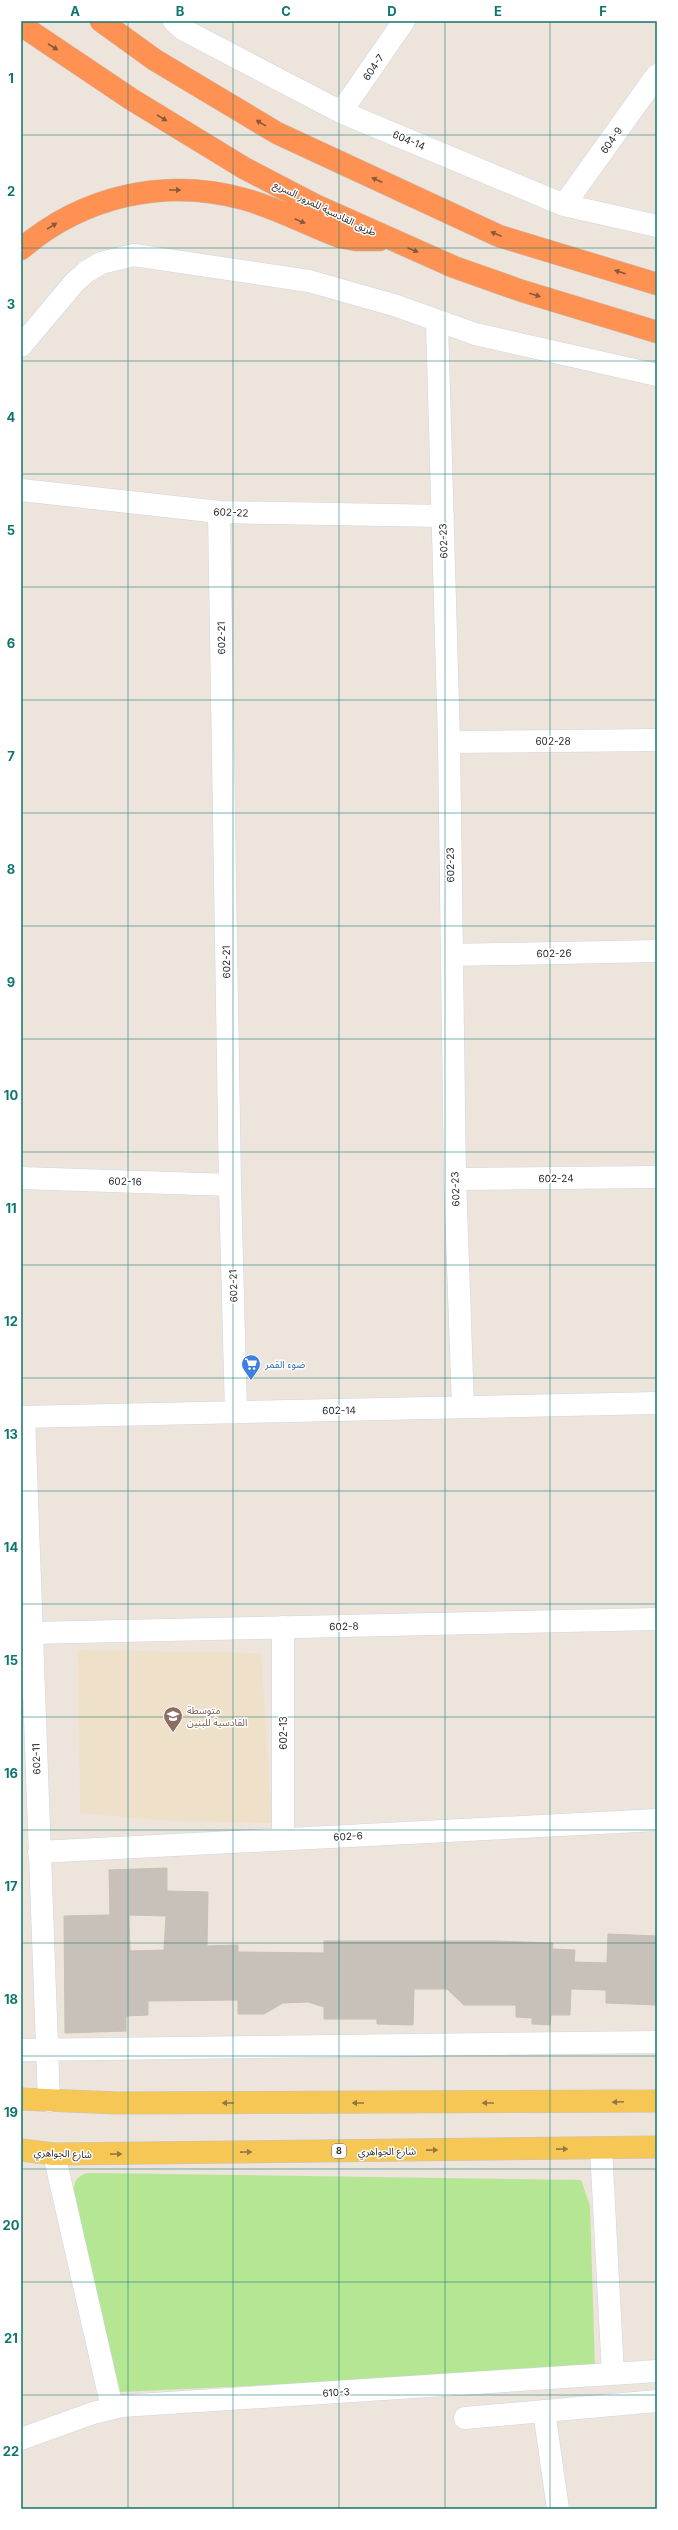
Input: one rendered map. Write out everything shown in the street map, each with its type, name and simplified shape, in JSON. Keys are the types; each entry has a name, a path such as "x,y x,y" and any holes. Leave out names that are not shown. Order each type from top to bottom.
{"highway":[{"path":"101,21 155,60 277,133 499,236 657,284"},
{"name":"طريق القادسية للمرور السريع","path":"21,25 131,100 244,168 315,205 387,239 454,267 522,291 657,332"},
{"path":"21,249 55,224 99,203 141,192 171,190 196,190 244,199 340,236 356,240 387,239"}],"main road":[{"path":"21,2099 49,2101 266,2103 657,2101"},
{"name":"شارع الجواهري","path":"21,2150 54,2154 657,2147"}],"street":[{"name":"604-14","path":"174,21 184,30 341,112 564,205 657,226"},
{"name":"604-7","path":"341,112 404,21"},
{"name":"604-9","path":"564,205 657,75"},
{"path":"21,346 74,283 86,272 101,263 134,255 309,281 397,306 437,322 513,344 657,375"},
{"name":"602-23","path":"437,322 449,742 455,1179 462,1408"},
{"name":"602-22","path":"21,490 220,512 442,516"},
{"name":"602-21","path":"220,512 230,1185 236,1412"},
{"name":"602-28","path":"449,742 657,740"},
{"name":"602-26","path":"452,955 657,950"},
{"name":"602-24","path":"455,1179 657,1177"},
{"name":"602-16","path":"21,1178 230,1185"},
{"name":"602-14","path":"22,1417 657,1403"},
{"name":"602-11","path":"22,1417 39,1852 49,2049 49,2101"},
{"name":"602-8","path":"31,1633 657,1619"},
{"name":"602-13","path":"283,1627 283,1840"},
{"name":"602-6","path":"39,1852 657,1820"},
{"path":"21,2050 657,2042"},
{"path":"601,2148 612,2374"},
{"path":"54,2154 112,2408"},
{"name":"610-3","path":"21,2439 112,2408 657,2371"},
{"path":"465,2418 657,2402"},
{"path":"544,2411 558,2509"}],"shaded area":[{"name":"متوسطة القادسية للبنين","path":"78,1650 261,1653 272,1823 173,1821 80,1813"}],"green space":[{"path":"90,2173 581,2180 590,2206 595,2370 120,2392 116,2390 74,2192 75,2184 78,2178"}],"building":[{"path":"167,1868 167,1891 208,1892 207,1946 238,1945 238,1952 324,1953 324,1941 494,1941 553,1943 552,1949 575,1950 574,1962 607,1963 608,1934 657,1936 657,2005 606,2003 606,1990 571,1989 570,2015 551,2015 550,2025 532,2024 532,2018 516,2017 516,2005 464,2005 447,1989 414,1989 413,2025 377,2024 377,2019 324,2019 324,2007 308,2002 283,2003 264,2014 238,2014 238,2000 148,2001 148,2015 126,2016 126,2031 65,2033 64,1916 110,1915 109,1870","holes":["129,1915 166,1916 164,1950 130,1951"]}],"place":[{"name":"ضوء القمر","path":"251,1381"},
{"name":"متوسطة القادسية للبنين","path":"173,1733"}]}
